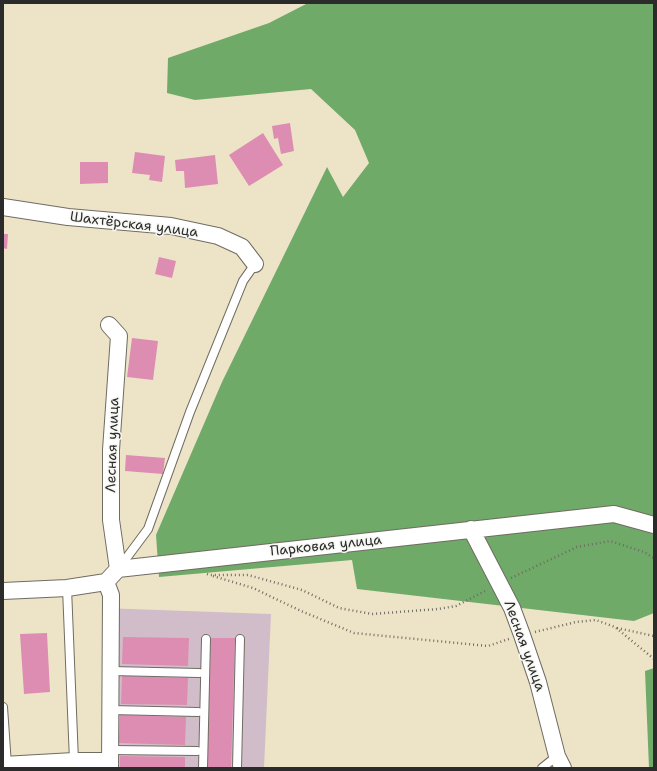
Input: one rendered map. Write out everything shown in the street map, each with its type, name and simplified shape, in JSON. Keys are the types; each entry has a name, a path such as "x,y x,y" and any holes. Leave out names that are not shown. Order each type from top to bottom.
{"street":[{"name":"Шахтёрская улица","path":"3,207 68,217 171,226 218,236 242,247 255,264"},
{"name":"Лесная улица","path":"109,325 120,336 111,450 111,520 118,569"},
{"name":"Парковая улица","path":"118,569 614,514 654,525"},
{"name":"Лесная улица","path":"472,530 512,608 538,682 560,762"},
{"path":"3,591 67,588 106,582 118,569"},
{"path":"10,766 110,760 112,595 106,582"}],"lane":[{"path":"118,569 148,529 193,404 243,281 255,264"},
{"path":"67,588 74,761"},
{"path":"203,768 206,639"},
{"path":"237,768 240,639"},
{"path":"111,671 199,673"},
{"path":"3,707 10,766"},
{"path":"111,710 198,712"},
{"path":"110,760 197,751"},
{"path":"542,768 560,762"}],"path":[{"path":"210,576 248,575 302,590 339,608 372,614 438,610 456,606 500,583 577,547 610,541 644,552 654,558"},
{"path":"202,572 210,576 253,588 301,611 354,633 488,646 522,635 576,622 596,620 615,627 654,636"},
{"path":"615,627 654,659"}],"shaded area":[{"path":"102,608 271,614 264,768 106,768"}],"green space":[{"path":"308,3 654,3 654,613 634,621 357,589 352,560 159,577 156,535 222,382 327,167 343,197 369,163 355,130 311,89 195,100 167,93 168,58 269,23"},
{"path":"654,668 654,768 649,768 645,671"}],"building":[{"path":"290,123 294,151 281,154 278,138 274,139 272,126"},
{"path":"263,133 283,165 249,186 229,155"},
{"path":"135,152 165,156 162,182 149,180 150,175 132,173"},
{"path":"215,155 218,184 185,188 184,171 176,171 175,160"},
{"path":"80,162 108,162 108,183 80,184"},
{"path":"3,234 8,234 7,249 3,248"},
{"path":"159,257 176,261 172,278 155,274"},
{"path":"132,338 158,341 153,380 127,377"},
{"path":"126,455 165,458 163,474 125,471"},
{"path":"47,633 50,692 24,694 20,634"},
{"path":"123,637 189,638 188,666 122,664"},
{"path":"211,638 235,638 231,768 207,768"},
{"path":"122,676 188,678 187,705 121,704"},
{"path":"120,715 186,717 185,745 119,743"},
{"path":"120,756 185,757 185,768 120,768"}]}
